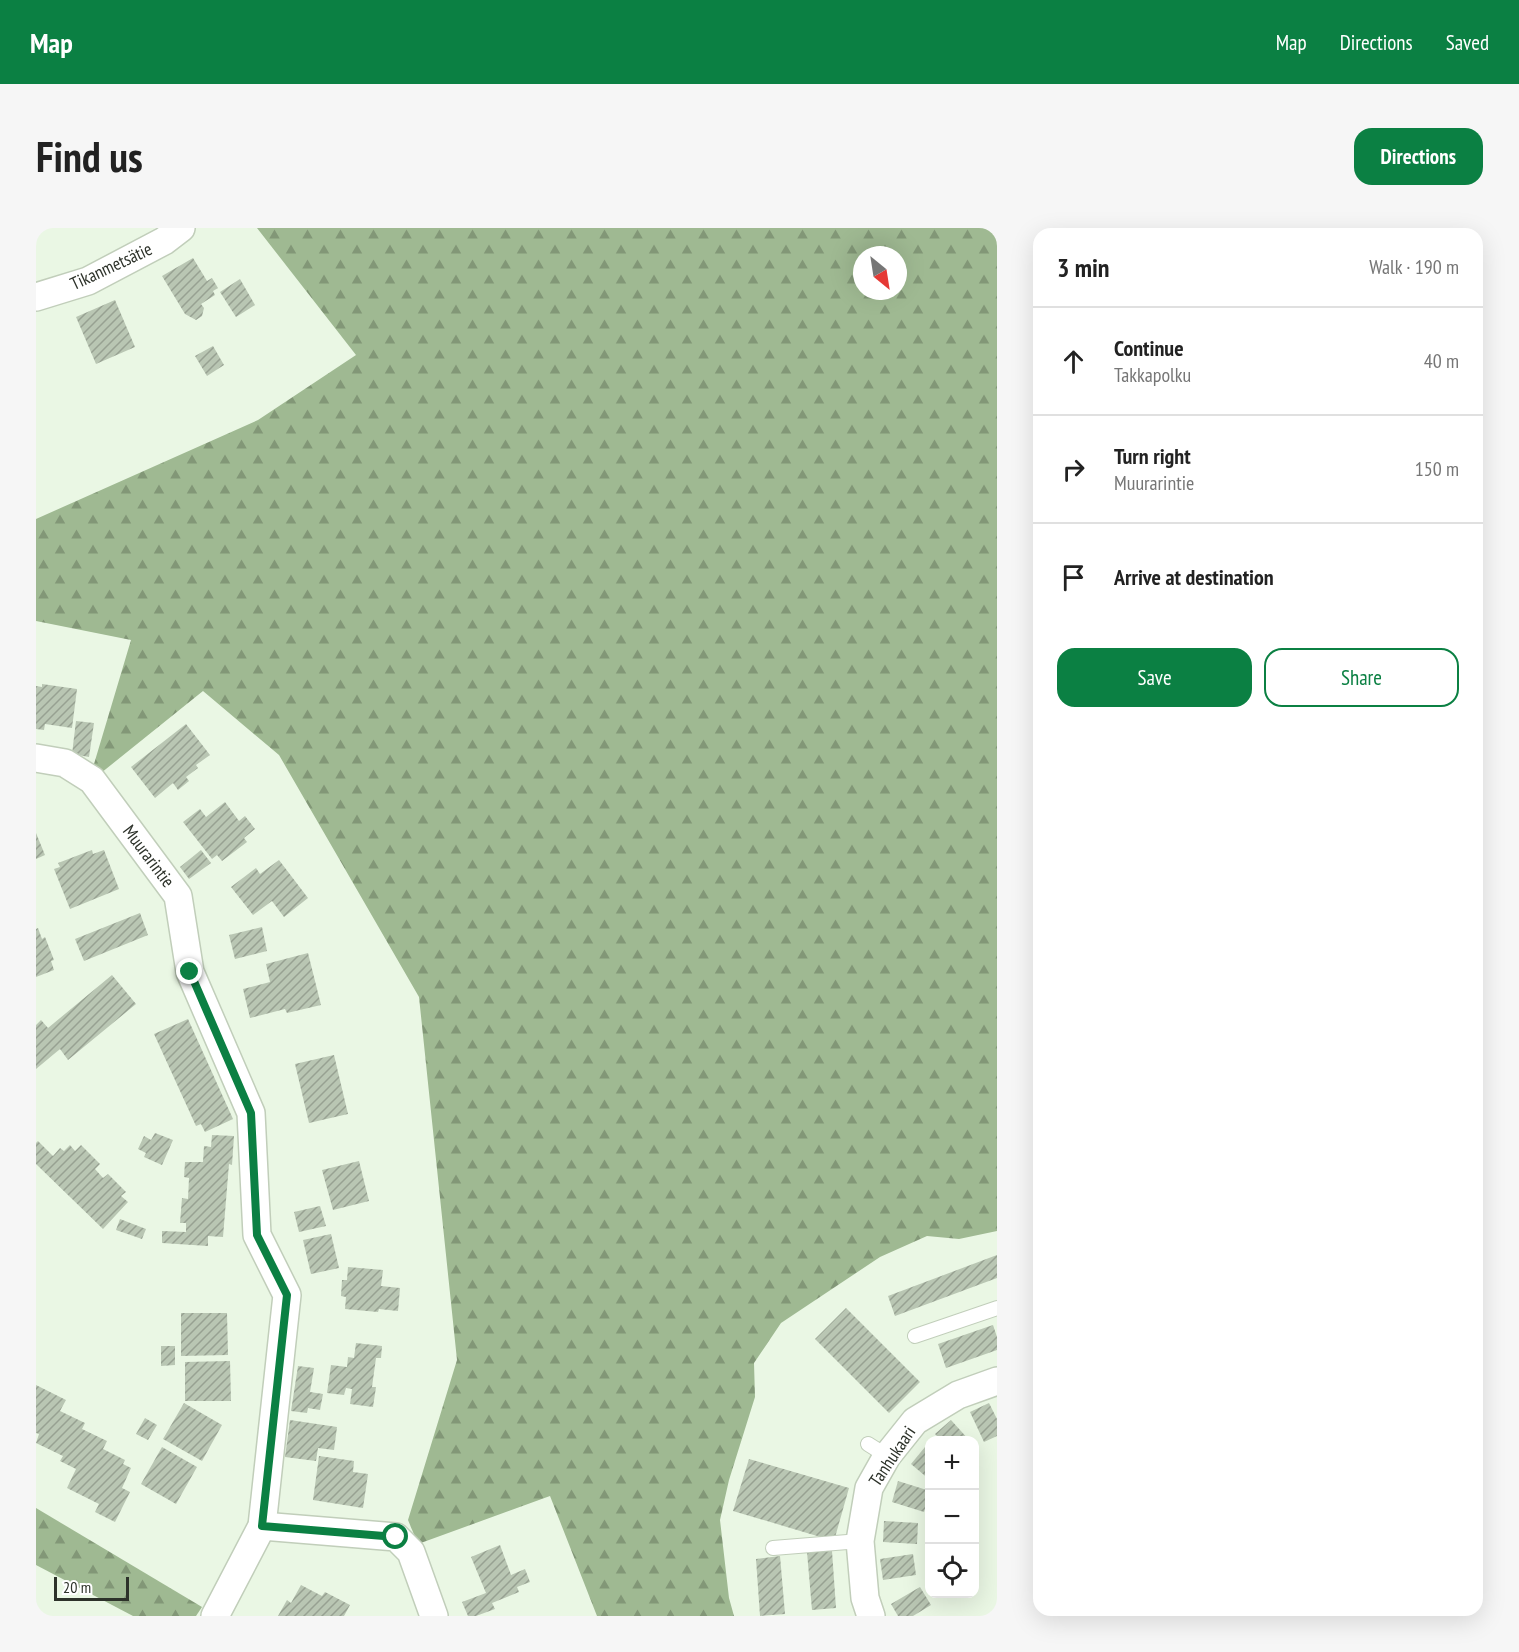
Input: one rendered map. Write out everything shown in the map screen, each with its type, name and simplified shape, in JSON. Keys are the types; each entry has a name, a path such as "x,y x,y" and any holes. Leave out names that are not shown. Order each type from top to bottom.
{"street":[{"name":"Tikanmetsätie","path":"36,297 88,281 164,241 181,228"},
{"name":"Muurarintie","path":"36,758 65,763 92,780 178,896 190,972 251,1113 257,1235 287,1295 262,1526 214,1616"},
{"name":"Tanhukaari","path":"868,1616 860,1541 878,1450 915,1421 958,1395 997,1381"},
{"path":"262,1526 396,1537 411,1552 434,1616"}],"lane":[{"path":"915,1336 997,1308"},
{"path":"773,1548 860,1541"}],"green space":[{"path":"257,228 997,228 997,1231 959,1239 927,1236 880,1257 781,1323 754,1363 755,1397 729,1480 720,1520 729,1598 734,1616 597,1616 550,1496 418,1544 408,1520 457,1360 419,997 279,755 203,691 101,773 94,764 131,640 36,621 36,519 258,420 356,355"},
{"path":"36,1508 202,1607 196,1616 133,1616 36,1565"}],"building":[{"path":"193,258 207,281 212,278 218,288 213,291 215,295 201,304 204,308 202,316 196,320 185,314 162,276"},
{"path":"240,279 255,305 236,317 220,292"},
{"path":"115,300 135,347 96,364 76,317"},
{"path":"213,346 224,365 207,376 195,356"},
{"path":"42,684 77,689 72,728 45,724 44,730 36,729 36,686 42,687"},
{"path":"76,721 94,723 89,757 72,754"},
{"path":"186,724 210,755 196,765 198,768 186,777 189,781 178,790 173,783 155,798 131,767"},
{"path":"225,802 239,821 245,816 255,829 244,838 247,842 222,861 217,855 212,859 183,822 200,809 206,817"},
{"path":"36,833 45,855 36,859"},
{"path":"92,850 93,854 104,850 119,889 70,909 54,869 60,867 58,863"},
{"path":"201,850 211,863 189,879 180,867"},
{"path":"279,860 308,898 284,917 272,901 253,915 231,887 256,868 260,874"},
{"path":"140,913 148,935 84,961 75,939"},
{"path":"262,927 267,951 235,959 229,935"},
{"path":"38,928 42,939 45,937 54,960 51,961 54,970 36,977 36,929"},
{"path":"308,953 321,1005 287,1013 285,1009 250,1018 243,989 270,982 266,964"},
{"path":"112,975 136,1004 68,1060 60,1049 36,1069 36,1025 41,1020 48,1028"},
{"path":"188,1019 233,1119 205,1132 201,1124 196,1126 154,1034"},
{"path":"334,1055 348,1114 309,1123 295,1064"},
{"path":"155,1133 173,1140 162,1165 144,1157 146,1153 138,1149 144,1136 151,1140"},
{"path":"212,1135 234,1136 232,1165 229,1164 223,1237 208,1236 208,1246 162,1243 162,1231 186,1232 186,1223 180,1223 182,1198 188,1199 189,1178 184,1177 185,1162 203,1162 204,1146 211,1147"},
{"path":"38,1141 53,1156 60,1148 64,1151 70,1145 75,1151 81,1145 100,1164 95,1169 103,1178 108,1174 126,1192 121,1196 128,1202 103,1229 36,1164 36,1143"},
{"path":"359,1161 369,1201 333,1210 322,1170"},
{"path":"320,1206 326,1226 299,1232 294,1212"},
{"path":"120,1219 146,1229 142,1239 116,1230"},
{"path":"331,1234 339,1268 311,1274 303,1240"},
{"path":"997,1255 997,1278 895,1316 888,1296"},
{"path":"348,1267 383,1270 381,1286 400,1288 398,1311 345,1309 346,1297 341,1296 342,1280 347,1280"},
{"path":"846,1308 920,1382 889,1413 815,1339"},
{"path":"181,1313 227,1313 228,1355 181,1356"},
{"path":"993,1325 997,1337 997,1350 946,1368 938,1344"},
{"path":"356,1343 382,1346 381,1358 376,1358 372,1387 376,1387 373,1407 350,1404 352,1389 346,1388 344,1395 327,1393 331,1365 347,1367 348,1357 354,1358"},
{"path":"161,1346 175,1346 175,1365 161,1366"},
{"path":"230,1361 231,1401 185,1401 185,1362"},
{"path":"298,1366 314,1368 310,1392 323,1394 320,1410 308,1408 307,1413 291,1411"},
{"path":"36,1385 66,1400 60,1411 85,1423 82,1429 107,1441 103,1449 125,1460 123,1464 131,1468 122,1488 130,1492 115,1522 95,1512 99,1504 67,1488 76,1469 60,1461 63,1456 36,1443 39,1434 36,1433"},
{"path":"184,1403 222,1425 202,1461 163,1439"},
{"path":"989,1403 997,1419 997,1436 984,1442 970,1412"},
{"path":"145,1418 157,1425 148,1440 136,1434"},
{"path":"290,1420 337,1427 334,1450 318,1448 316,1461 285,1457"},
{"path":"951,1420 965,1436 937,1436 935,1434"},
{"path":"162,1447 197,1467 176,1504 141,1484"},
{"path":"925,1447 925,1476 911,1464"},
{"path":"319,1456 354,1461 353,1472 368,1474 363,1508 313,1500"},
{"path":"749,1459 849,1488 834,1541 733,1511"},
{"path":"898,1481 925,1489 924,1512 892,1502"},
{"path":"884,1521 918,1523 917,1544 883,1542"},
{"path":"500,1545 511,1575 525,1569 530,1582 517,1587 519,1592 492,1603 495,1609 476,1616 468,1616 462,1602 486,1593 471,1557"},
{"path":"832,1551 836,1608 812,1610 807,1552"},
{"path":"913,1554 916,1575 883,1580 880,1559"},
{"path":"780,1556 785,1614 760,1616 756,1559"},
{"path":"301,1585 322,1596 325,1592 350,1605 344,1616 278,1616 287,1600 291,1603"},
{"path":"920,1587 931,1605 913,1616 898,1616 891,1604"}],"route":[{"path":"190,972 251,1113 257,1235 287,1295 262,1526 396,1537"}]}
